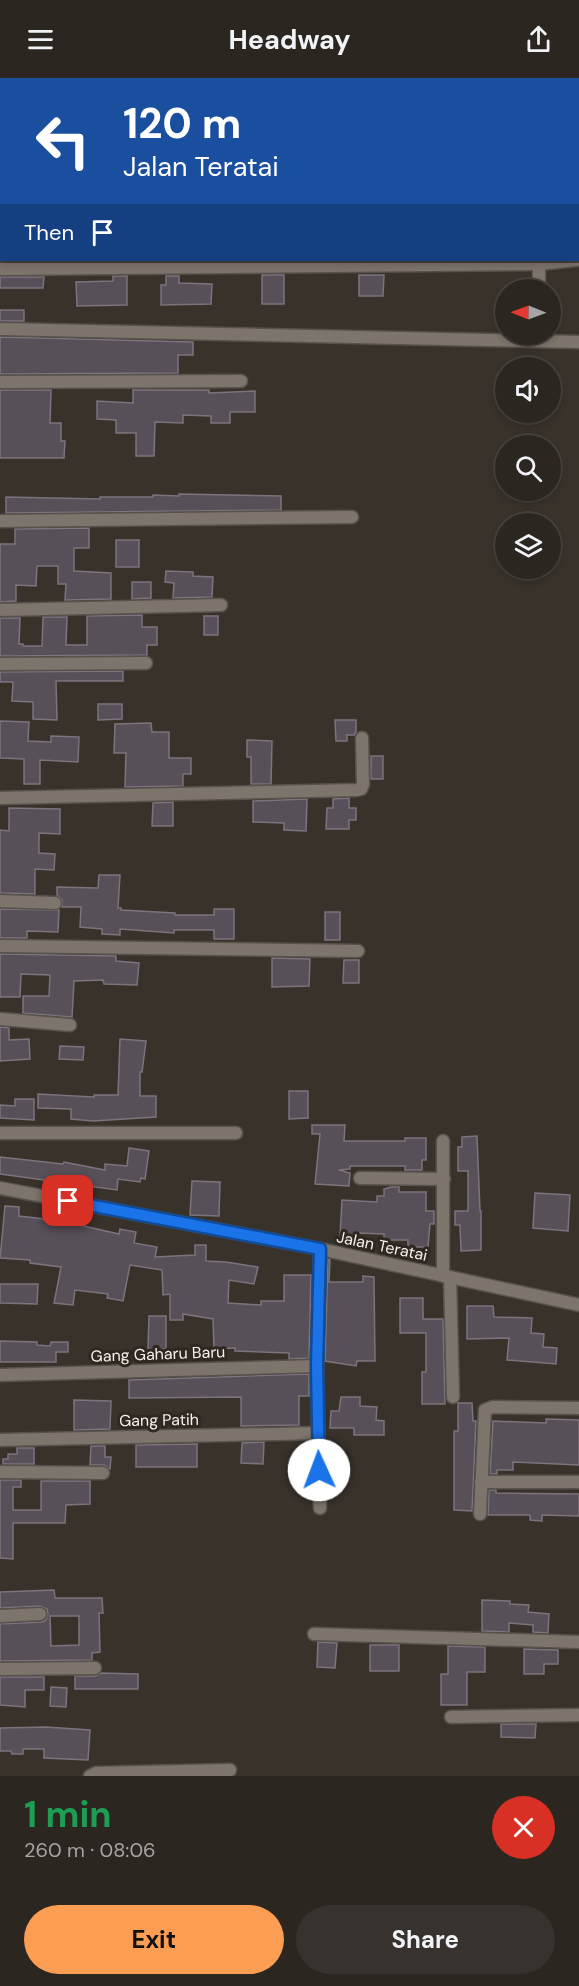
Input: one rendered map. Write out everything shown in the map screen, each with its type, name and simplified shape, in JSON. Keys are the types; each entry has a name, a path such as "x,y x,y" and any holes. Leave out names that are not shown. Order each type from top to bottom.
{"street":[{"path":"0,269 539,264 562,261"},
{"path":"539,264 539,279"},
{"path":"0,329 495,337"},
{"path":"561,340 579,342"},
{"path":"0,382 241,381"},
{"path":"0,521 352,517"},
{"path":"0,609 221,605"},
{"path":"0,664 146,663"},
{"path":"0,798 356,790 361,789 363,784 362,738"},
{"path":"0,901 55,903"},
{"path":"0,946 358,951"},
{"path":"0,1019 70,1024"},
{"path":"0,1132 236,1133"},
{"path":"443,1141 453,1397"},
{"path":"360,1178 444,1179"},
{"name":"Jalan Teratai","path":"0,1188 320,1249 579,1305"},
{"path":"320,1249 317,1366 320,1508"},
{"name":"Gang Gaharu Baru","path":"0,1375 317,1366"},
{"path":"480,1514 485,1410 493,1407 579,1408"},
{"name":"Gang Patih","path":"0,1440 318,1433"},
{"path":"0,1472 103,1473"},
{"path":"481,1482 579,1482"},
{"path":"0,1617 40,1614"},
{"path":"314,1634 579,1642"},
{"path":"0,1669 95,1668"},
{"path":"451,1717 579,1715"},
{"path":"90,1776 96,1773 230,1770"}],"building":[{"path":"262,275 284,275 284,304 262,304"},
{"path":"359,275 384,275 383,296 359,296"},
{"path":"113,276 127,276 127,305 77,306 76,282 113,281"},
{"path":"166,276 179,276 179,283 212,284 211,304 161,305 161,285 166,285"},
{"path":"0,277 44,277 43,288 0,288"},
{"path":"0,310 24,310 24,321 0,321"},
{"path":"0,337 193,342 193,355 178,355 178,373 0,374"},
{"path":"0,390 51,390 50,423 61,423 61,441 65,441 64,458 0,458"},
{"path":"133,390 209,390 209,393 255,391 255,412 230,412 230,423 211,423 211,416 183,415 183,423 155,422 154,456 136,456 136,433 116,433 116,420 97,419 97,401 133,403"},
{"path":"179,494 281,496 281,510 6,513 6,497 100,499 100,497 179,496"},
{"path":"89,528 89,548 74,548 74,571 111,573 111,599 65,600 66,584 58,584 58,566 37,566 36,586 16,585 16,601 0,602 0,544 15,544 15,529"},
{"path":"116,540 139,540 139,567 116,567"},
{"path":"166,571 193,572 193,576 213,577 212,597 173,598 174,583 165,582"},
{"path":"132,582 151,582 151,598 132,599"},
{"path":"142,615 142,627 157,627 157,645 147,645 147,655 0,656 0,618 20,618 19,644 42,646 43,617 67,617 66,645 87,645 87,616"},
{"path":"204,616 218,616 218,635 204,635"},
{"path":"123,671 123,681 56,681 57,720 33,719 33,702 12,701 13,682 0,682 0,672"},
{"path":"98,704 122,704 122,719 98,720"},
{"path":"335,720 356,720 354,735 347,735 347,741 336,741"},
{"path":"0,721 29,722 28,741 51,742 51,736 79,737 78,762 40,760 40,784 24,784 24,759 0,758"},
{"path":"151,723 152,732 169,732 169,758 191,758 191,774 183,774 183,786 125,787 126,753 114,753 115,724"},
{"path":"247,740 272,741 271,784 251,784 251,757 247,757"},
{"path":"371,756 383,756 383,779 371,779"},
{"path":"349,798 349,808 356,808 356,820 349,820 349,829 326,829 327,808 333,808 333,799"},
{"path":"307,799 306,831 284,830 284,823 253,822 253,801"},
{"path":"173,802 173,826 152,826 153,803"},
{"path":"9,808 60,809 60,834 39,833 39,853 55,854 54,870 35,869 35,894 0,893 0,830 9,831"},
{"path":"99,875 120,875 118,908 121,910 175,913 175,915 214,915 214,909 234,909 234,939 214,939 214,930 174,930 174,933 120,929 120,935 102,934 102,929 80,927 81,907 62,907 62,900 57,895 57,887 98,888"},
{"path":"0,909 59,910 58,932 27,931 27,938 0,938"},
{"path":"325,912 340,912 340,940 325,940"},
{"path":"0,954 116,956 116,961 139,963 137,985 104,984 103,980 74,981 72,1017 23,1013 23,996 49,996 50,975 21,974 20,997 0,997"},
{"path":"272,958 310,959 309,986 272,987"},
{"path":"344,960 359,960 359,983 343,983"},
{"path":"0,1027 9,1028 9,1040 29,1039 30,1059 0,1061"},
{"path":"120,1039 146,1041 142,1072 140,1072 140,1096 156,1096 156,1117 93,1121 71,1119 71,1109 38,1108 38,1094 94,1097 94,1095 118,1095"},
{"path":"60,1046 84,1047 83,1060 59,1059"},
{"path":"289,1091 308,1091 308,1118 289,1119"},
{"path":"15,1099 34,1099 34,1120 0,1118 0,1105 15,1106"},
{"path":"312,1125 345,1125 344,1141 405,1141 405,1138 426,1138 426,1160 422,1160 422,1170 405,1170 405,1166 350,1166 350,1169 339,1170 350,1173 349,1186 315,1184 320,1134 312,1134"},
{"path":"477,1136 481,1250 461,1251 460,1225 455,1225 455,1211 468,1211 468,1171 458,1171 458,1147 462,1147 462,1137"},
{"path":"129,1148 149,1151 145,1179 141,1178 140,1182 118,1179 117,1190 0,1174 0,1157 63,1164 64,1162 105,1170 105,1164 127,1166"},
{"path":"192,1181 220,1182 219,1216 190,1215"},
{"path":"399,1187 399,1192 426,1192 426,1211 434,1211 434,1224 430,1224 428,1247 408,1247 408,1240 384,1240 384,1234 358,1233 357,1237 340,1236 342,1200 377,1202 377,1196 384,1196 384,1189"},
{"path":"535,1193 570,1195 568,1231 533,1228"},
{"path":"5,1206 19,1207 19,1216 62,1221 119,1234 120,1229 136,1232 134,1243 157,1247 155,1257 195,1255 195,1245 206,1245 206,1261 258,1267 254,1284 229,1280 228,1303 261,1305 261,1301 284,1301 284,1275 311,1275 309,1358 289,1359 289,1353 235,1351 235,1348 214,1349 213,1319 183,1314 183,1320 170,1320 170,1294 163,1295 162,1270 130,1265 123,1301 107,1298 108,1294 75,1290 73,1305 54,1303 61,1267 30,1263 30,1260 0,1258"},
{"path":"328,1259 330,1260 329,1282 363,1282 363,1276 374,1277 375,1361 357,1361 356,1366 325,1361"},
{"path":"0,1284 38,1284 37,1304 0,1303"},
{"path":"400,1298 423,1298 423,1319 443,1319 445,1404 422,1404 422,1372 426,1372 426,1333 400,1333"},
{"path":"467,1306 493,1306 494,1317 532,1318 531,1333 544,1334 543,1347 557,1348 556,1364 507,1360 509,1338 467,1339"},
{"path":"149,1316 166,1316 166,1349 148,1349"},
{"path":"0,1341 37,1342 37,1345 50,1346 51,1342 68,1342 68,1352 56,1352 56,1362 0,1362"},
{"path":"309,1374 309,1396 299,1396 299,1425 241,1426 241,1397 129,1398 129,1380"},
{"path":"341,1397 360,1397 360,1406 377,1407 376,1420 384,1421 384,1435 354,1435 354,1428 330,1428 331,1411 339,1411"},
{"path":"74,1400 111,1401 110,1429 74,1430"},
{"path":"458,1403 472,1403 473,1421 476,1421 472,1511 454,1510 454,1431 458,1431"},
{"path":"546,1419 579,1420 579,1465 513,1462 513,1470 497,1470 497,1474 490,1474 493,1421 546,1423"},
{"path":"264,1442 263,1464 241,1463 242,1443"},
{"path":"197,1444 197,1467 136,1467 136,1445"},
{"path":"91,1446 105,1446 105,1457 111,1457 110,1469 104,1465 90,1465"},
{"path":"17,1448 34,1448 34,1464 3,1464 3,1459 8,1459 8,1454 17,1454"},
{"path":"0,1480 21,1480 21,1487 13,1487 13,1510 41,1510 41,1481 90,1481 90,1504 66,1505 65,1523 13,1523 13,1559 0,1558"},
{"path":"489,1490 496,1490 496,1493 579,1494 579,1516 542,1515 542,1521 530,1520 530,1515 488,1515"},
{"path":"54,1590 55,1598 102,1598 103,1613 99,1613 100,1652 92,1653 92,1660 0,1661 0,1624 41,1622 45,1621 48,1614 47,1609 40,1606 0,1608 0,1592","holes":["50,1616 79,1616 79,1645 51,1646"]},
{"path":"482,1600 510,1601 510,1604 529,1605 528,1612 549,1614 548,1633 533,1632 533,1625 509,1623 509,1632 482,1631"},
{"path":"318,1642 337,1643 335,1668 317,1667"},
{"path":"370,1645 399,1645 399,1671 370,1671"},
{"path":"448,1646 485,1647 485,1672 467,1672 467,1705 441,1705 441,1674 448,1674"},
{"path":"524,1649 558,1650 558,1664 544,1664 544,1674 524,1674"},
{"path":"101,1673 138,1674 138,1689 75,1689 75,1676 95,1676"},
{"path":"0,1677 44,1677 44,1690 25,1690 25,1707 0,1705"},
{"path":"51,1687 67,1688 66,1707 50,1706"},
{"path":"501,1724 536,1724 535,1738 501,1737"},
{"path":"46,1727 90,1730 88,1760 44,1758 44,1749 23,1749 23,1754 0,1751 0,1728"}],"route":[{"path":"68,1201 320,1249 317,1366 319,1470"}]}
